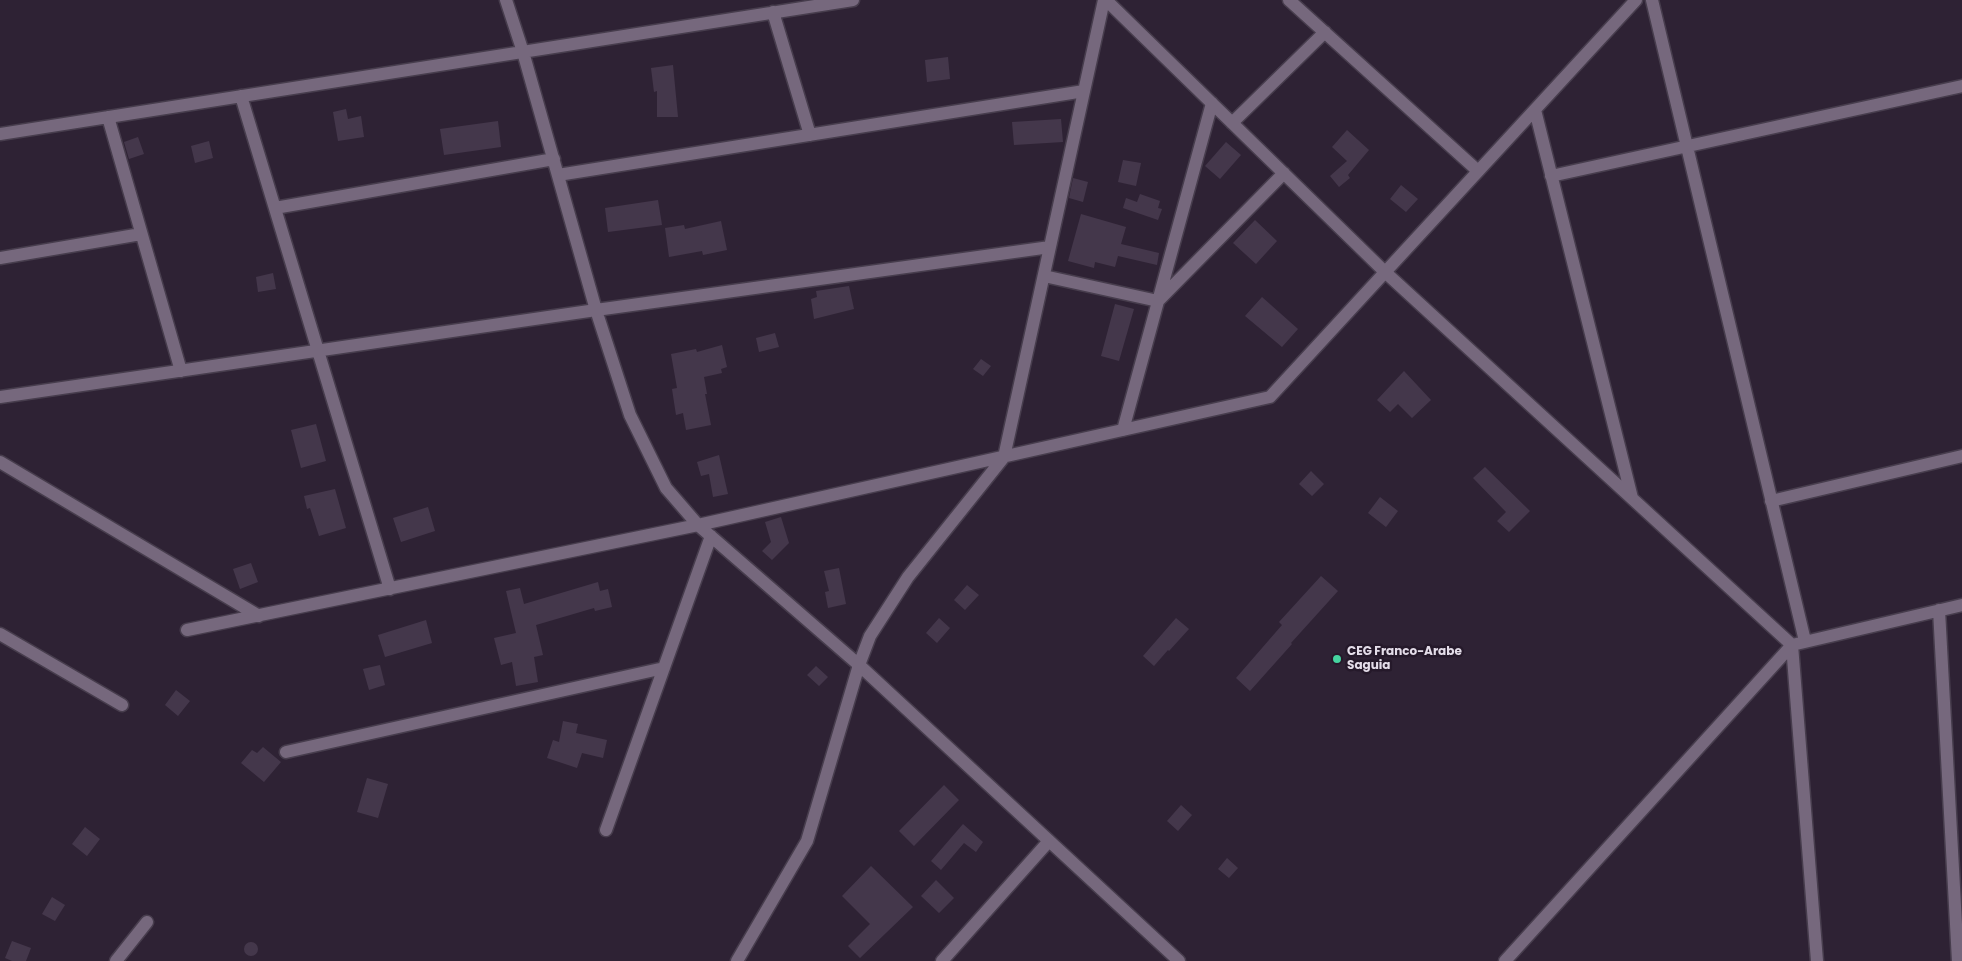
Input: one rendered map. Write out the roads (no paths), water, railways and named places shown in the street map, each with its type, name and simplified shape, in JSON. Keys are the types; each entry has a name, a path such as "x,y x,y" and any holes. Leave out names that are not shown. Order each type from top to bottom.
{"street":[{"path":"506,0 523,52 596,310 630,415 666,488 698,525 859,665 1179,961"},
{"path":"0,134 853,0"},
{"path":"737,961 807,841 859,665 870,636 898,592 1004,457 1105,0"},
{"path":"1105,0 1385,272 1792,645 1817,961"},
{"path":"1289,0 1478,171"},
{"path":"187,630 698,525 1270,397 1636,0"},
{"path":"1652,0 1805,641"},
{"path":"773,12 810,135"},
{"path":"1232,123 1325,32"},
{"path":"1551,176 1962,86"},
{"path":"558,175 1084,91"},
{"path":"241,96 390,589"},
{"path":"1123,430 1212,103"},
{"path":"1535,110 1632,498"},
{"path":"108,117 181,371"},
{"path":"275,208 554,159"},
{"path":"1158,301 1284,173"},
{"path":"0,258 141,234"},
{"path":"0,398 596,310 1050,247"},
{"path":"1044,276 1158,301"},
{"path":"1772,501 1962,456"},
{"path":"0,462 259,616"},
{"path":"606,830 711,536"},
{"path":"1505,961 1792,645 1962,605"},
{"path":"1939,610 1959,911 1958,961"},
{"path":"0,634 122,706"},
{"path":"286,752 664,668"},
{"path":"942,961 1049,841"},
{"path":"116,961 147,922"}],"place":[{"name":"CEG Franco-Arabe Saguia","path":"1337,659"}]}
